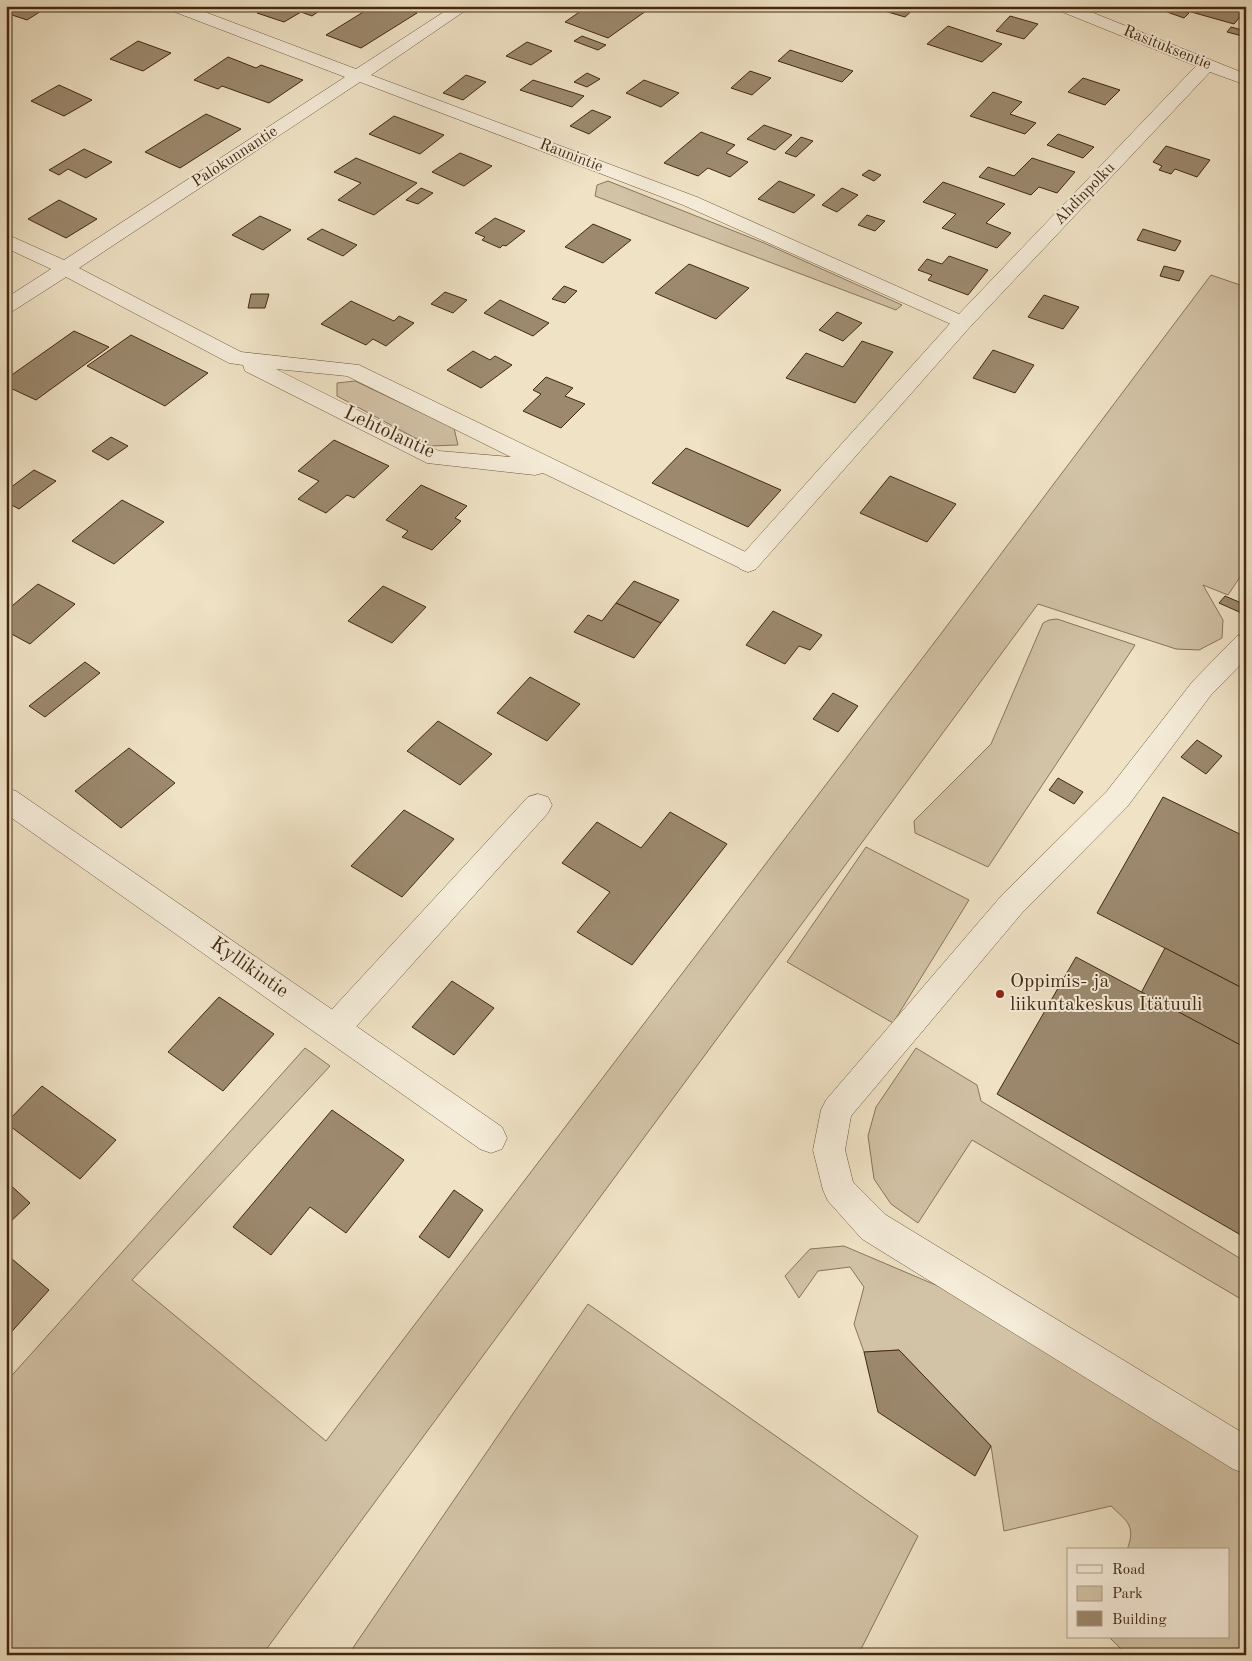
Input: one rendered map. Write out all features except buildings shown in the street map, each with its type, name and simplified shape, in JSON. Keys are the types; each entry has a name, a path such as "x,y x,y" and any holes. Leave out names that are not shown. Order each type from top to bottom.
{"street":[{"name":"Raunintie","path":"173,6 690,201 962,323"},
{"name":"Palokunnantie","path":"6,307 464,6"},
{"name":"Rasituksentie","path":"1061,6 1246,80"},
{"name":"Ahdinpolku","path":"748,563 962,323 1208,64"},
{"name":"Lehtolantie","path":"6,240 66,268 236,358 435,458 553,469"},
{"name":"Lehtolantie","path":"236,358 351,370 748,563"},
{"path":"1246,643 1202,688 1118,799 1012,904 837,1110 829,1150 839,1190 874,1227 1246,1456"},
{"name":"Kyllikintie","path":"6,799 491,1138"},
{"path":"335,1028 538,805"}],"green space":[{"path":"608,181 764,243 902,305 896,310 595,196 597,185"},
{"path":"1211,275 1246,287 1246,568 1228,595 1203,585 1223,620 1222,638 1199,650 1176,649 1038,604 262,1655 6,1655 6,1382 305,1048 330,1066 132,1280 326,1441 940,635"},
{"path":"355,381 454,428 458,445 430,446 337,396 337,383"},
{"path":"1057,619 1135,645 988,867 915,833 914,821 991,744 1043,623"},
{"path":"866,847 969,900 893,1023 787,962"},
{"path":"916,1048 977,1085 981,1101 1246,1262 1246,1302 972,1140 918,1223 891,1204 874,1179 868,1136 876,1107"},
{"path":"844,1246 971,1300 1246,1475 1246,1655 1127,1655 1110,1638 1230,1638 1230,1548 1128,1548 1131,1535 1129,1525 1111,1506 1004,1531 991,1446 899,1350 864,1352 854,1324 864,1287 850,1267 818,1271 799,1298 785,1276 810,1249"},
{"path":"588,1304 918,1536 858,1655 348,1655"}],"place":[{"name":"Oppimis- ja liikuntakeskus Itätuuli","path":"1000,994"}]}
